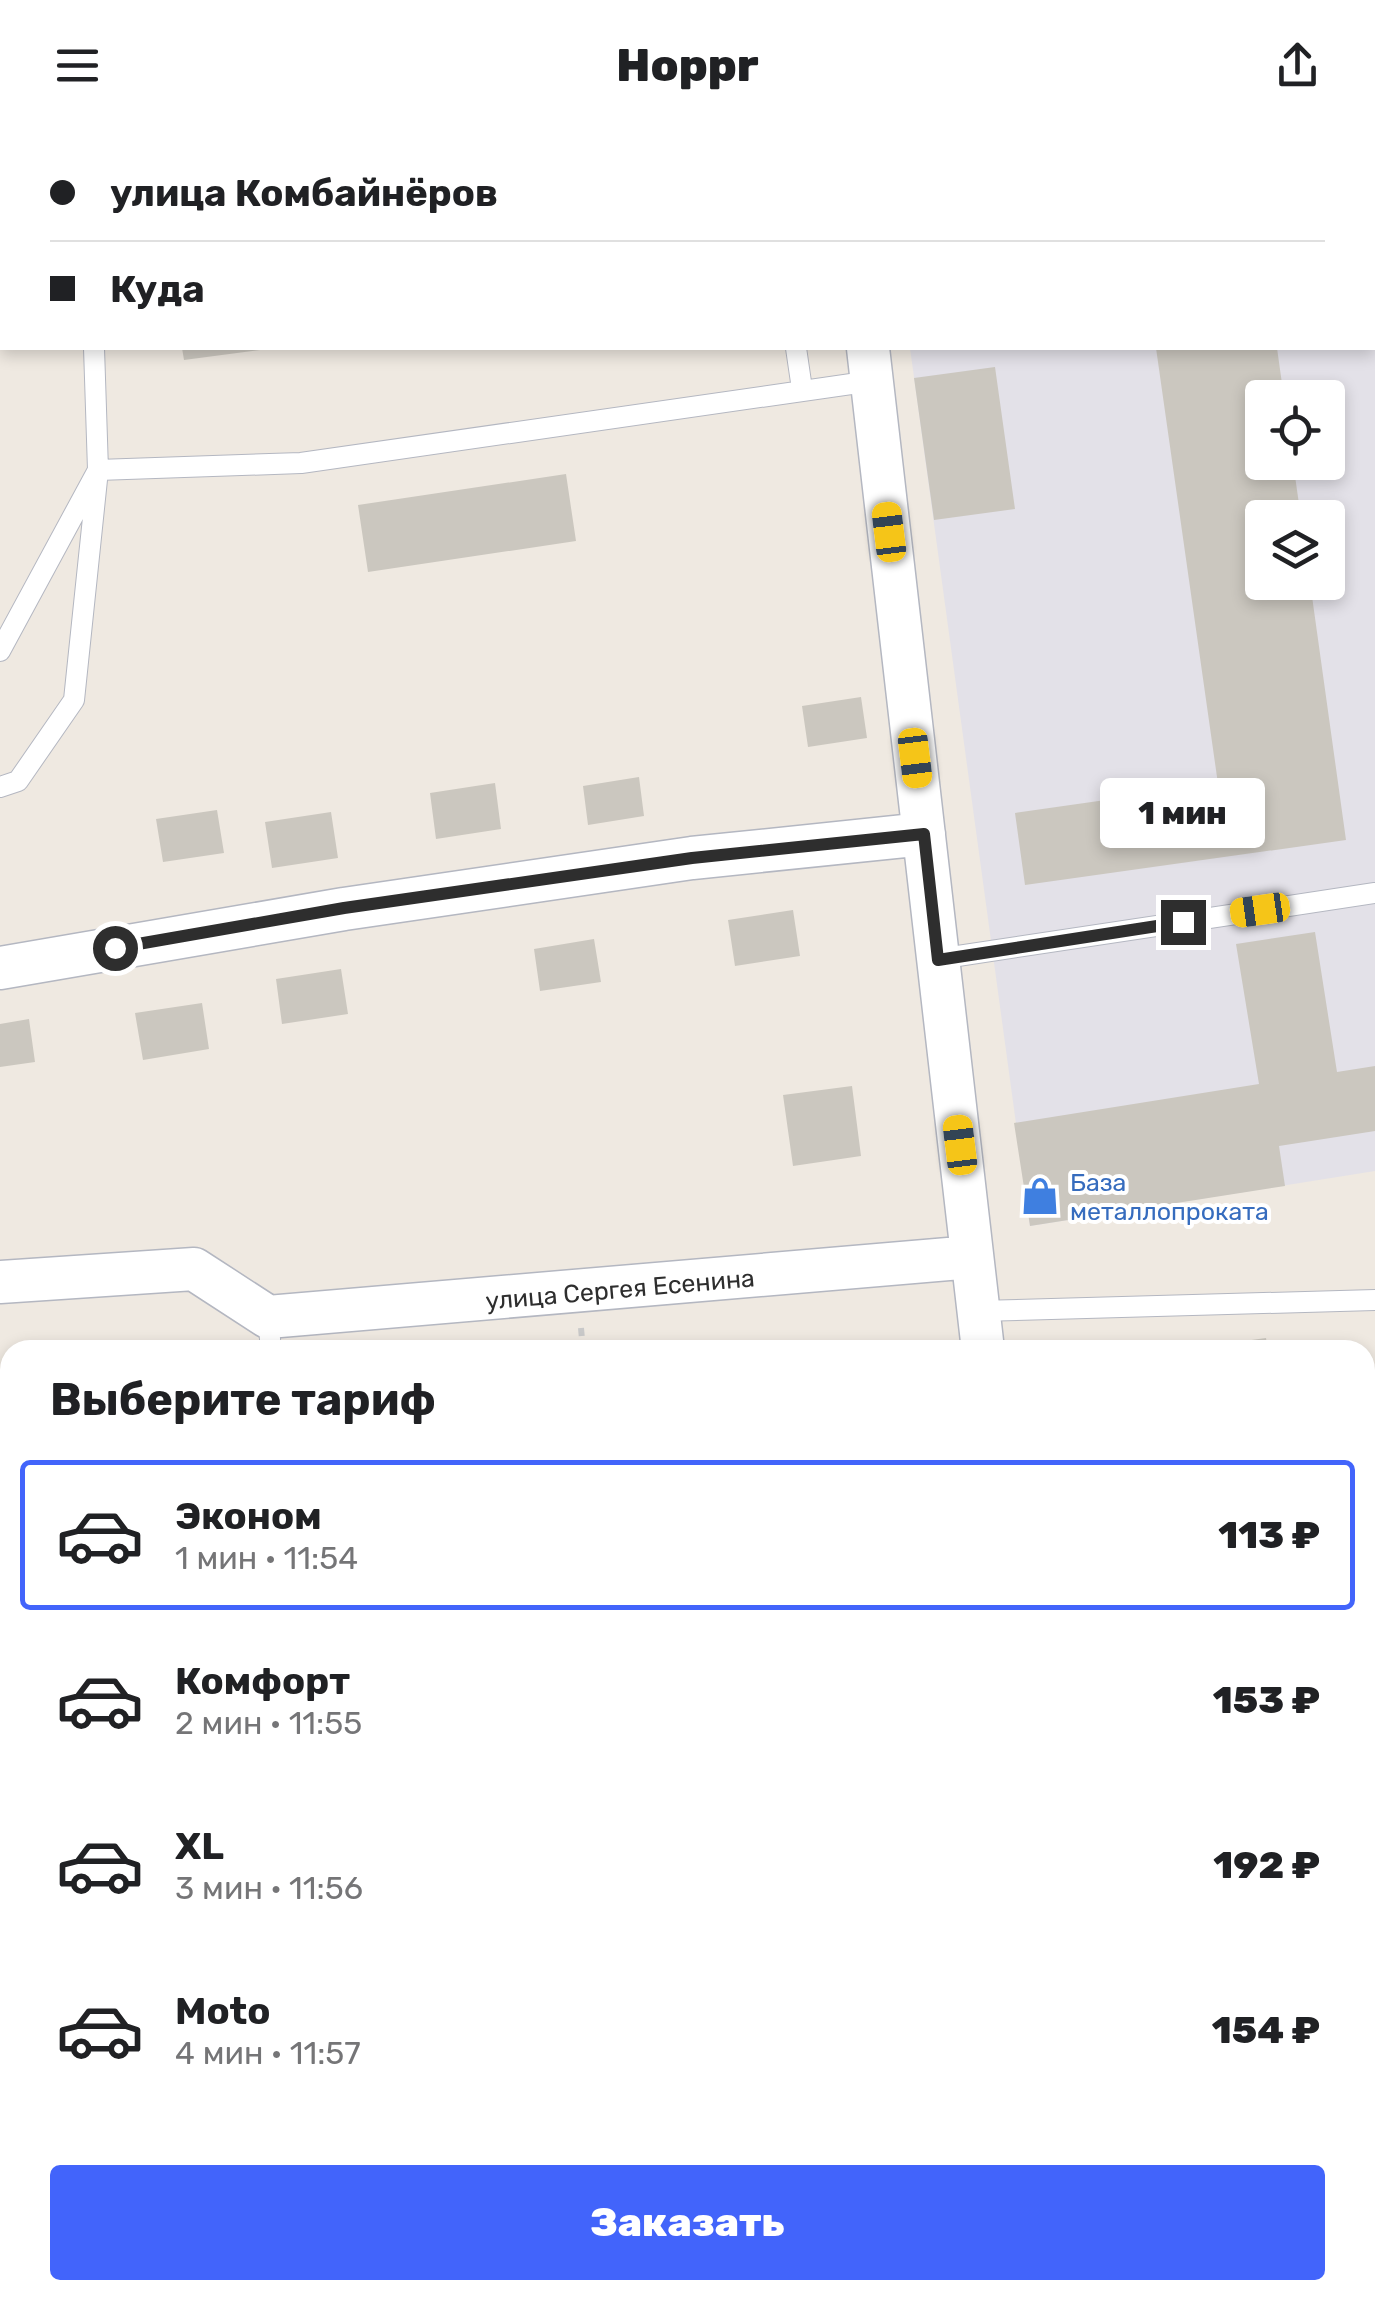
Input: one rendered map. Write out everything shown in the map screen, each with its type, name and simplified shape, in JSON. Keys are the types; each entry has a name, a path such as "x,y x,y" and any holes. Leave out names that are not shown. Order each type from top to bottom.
{"street":[{"path":"870,364 981,1331"},
{"path":"0,968 344,908 673,860 924,834"},
{"name":"улица Сергея Есенина","path":"0,1282 194,1269 270,1334 972,1257"}],"lane":[{"path":"0,787 18,781 74,700 98,470 94,350"},
{"path":"796,350 802,389"},
{"path":"98,470 301,464 802,389 870,364"},
{"path":"0,651 98,470"},
{"path":"938,960 1375,893"},
{"path":"981,1331 1375,1300"}],"shaded area":[{"path":"910,350 1375,350 1375,1171 1030,1226"}],"building":[{"path":"182,350 260,350 184,360"},
{"path":"1156,350 1277,350 1281,380 1245,380 1245,480 1296,480 1298,500 1245,500 1245,600 1313,600 1346,840 1025,885 1015,813 1218,784"},
{"path":"995,367 1015,509 934,520 914,378"},
{"path":"566,474 576,541 368,572 358,505"},
{"path":"861,697 867,738 808,747 802,706"},
{"path":"639,777 644,816 588,825 583,786"},
{"path":"495,783 501,829 436,839 430,793"},
{"path":"217,810 224,853 163,862 156,819"},
{"path":"331,812 338,858 272,868 265,822"},
{"path":"793,910 800,956 735,966 728,920"},
{"path":"1315,932 1337,1072 1375,1066 1375,1131 1279,1146 1285,1186 1030,1226 1014,1123 1259,1084 1236,944"},
{"path":"594,939 601,982 540,991 534,949"},
{"path":"341,969 348,1014 282,1024 276,979"},
{"path":"202,1003 209,1049 143,1060 135,1013"},
{"path":"29,1019 35,1062 0,1067 0,1024"},
{"path":"852,1086 861,1156 793,1166 783,1095"}],"place":[{"name":"База металлопроката","path":"1040,1196"}],"route":[{"path":"115,948 344,908 692,858 924,834 938,960 1183,922"}]}
